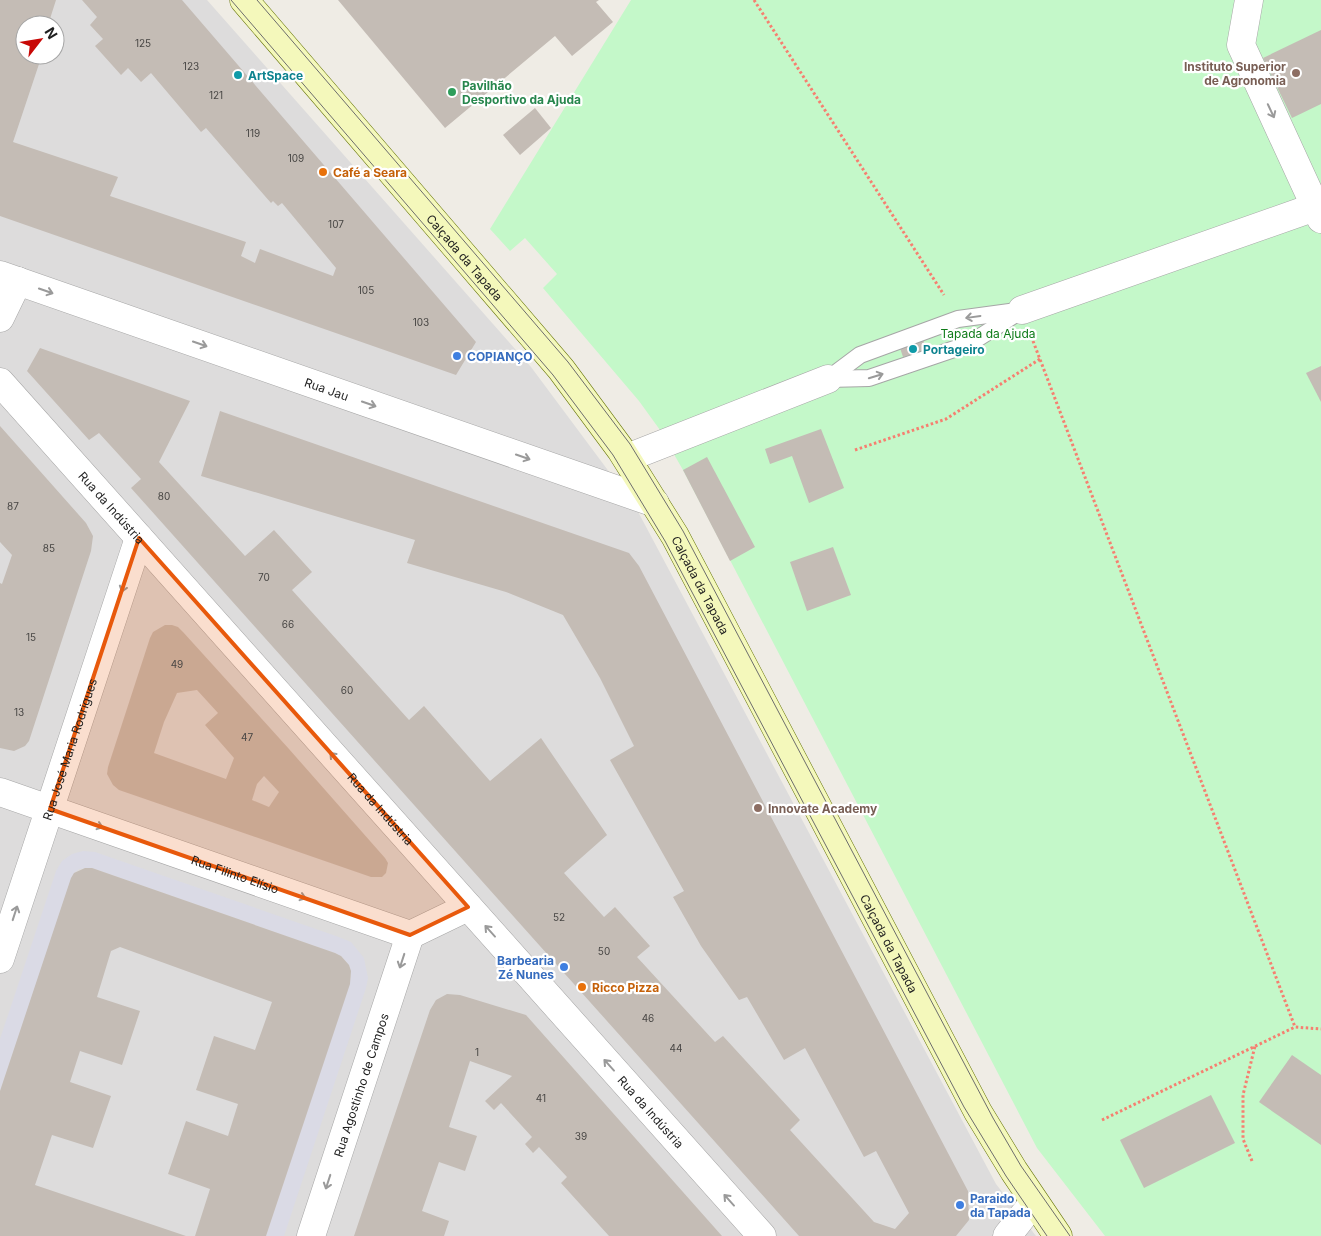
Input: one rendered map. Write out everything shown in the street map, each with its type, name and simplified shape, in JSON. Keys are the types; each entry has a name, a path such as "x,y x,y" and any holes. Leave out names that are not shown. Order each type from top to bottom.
{"street":[{"name":"Calçada da Tapada","path":"244,0 561,369 597,415 627,458 678,543 978,1112 1034,1202 1058,1236"},
{"path":"1022,310 1318,213 1241,46 1249,0"},
{"path":"0,318 9,278"},
{"name":"Rua Jau","path":"9,278 655,503"},
{"path":"627,458 828,379"},
{"name":"Rua da Indústria","path":"0,382 762,1236"},
{"name":"Rua José Maria Rodrigues","path":"0,959 140,538"},
{"name":"Rua Filinto Elísio","path":"0,792 410,935"},
{"path":"410,935 468,907"},
{"name":"Rua Agostinho de Campos","path":"310,1236 410,935"},
{"path":"1007,1236 1034,1202"}],"lane":[{"path":"828,379 860,355 958,319 1022,310"},
{"path":"828,379 869,378 970,344 1022,310"}],"path":[{"path":"754,0 940,289"},
{"path":"1037,350 1295,1027"},
{"path":"855,450 946,419 1040,359"},
{"path":"1102,1120 1295,1027 1321,1029"},
{"path":"1252,1161 1243,1139 1243,1095 1255,1046"}],"highlighted area":[{"path":"139,538 468,907 410,935 50,809"}],"shaded area":[{"path":"0,0 207,0 531,367 636,508 996,1184 1036,1236 0,1236"},
{"path":"83,851 95,852 336,936 351,942 364,958 368,978 366,988 284,1236 266,1236 351,977 349,965 341,956 92,868 79,869 74,873 0,1091 0,1039 56,871 62,861 72,854"}],"green space":[{"name":"Tapada da Ajuda","path":"631,0 1321,0 1321,1236 1105,1236 1037,1148 683,470 660,430 639,401 543,288 557,274 525,238 510,251 490,229"}],"building":[{"path":"0,0 56,0 51,15 15,15 15,65 39,65 13,142 118,177 110,196 246,242 241,256 255,263 260,249 333,276 336,268 282,203 278,206 273,201 271,203 206,128 201,132 151,73 141,82 128,68 121,75 95,46 103,39 90,25 97,17 82,0 182,0 476,342 456,375 0,216"},
{"name":"Pavilhão Desportivo da Ajuda","path":"338,0 599,0 596,2 613,22 572,56 555,36 445,128"},
{"name":"Instituto Superior de Agronomia","path":"1321,30 1321,104 1292,118 1263,58"},
{"path":"535,108 551,128 520,155 503,135"},
{"name":"Portageiro","path":"923,339 926,350 903,357 900,348"},
{"path":"40,348 190,401 159,462 245,556 274,530 312,572 292,590 409,720 424,706 490,781 541,738 607,835 564,873 604,917 615,907 650,946 637,957 715,1042 723,1036 800,1120 790,1130 874,1222 895,1229 909,1213 876,1151 864,1157 805,1048 784,1060 747,997 739,1000 701,946 673,897 684,891 610,760 634,746 600,678 563,615 506,592 407,563 415,540 201,476 220,411 629,553 639,566 968,1191 969,1220 956,1236 799,1236 131,488 141,479 99,433 89,440 27,371"},
{"path":"1321,366 1321,402 1306,373"},
{"path":"0,426 86,523 93,536 91,551 29,741 25,746 14,751 0,748 0,583 2,584 12,555 0,542"},
{"path":"821,429 844,488 809,503 792,456 770,464 765,449"},
{"path":"707,457 755,547 730,561 683,470"},
{"path":"833,547 851,595 807,611 790,562"},
{"path":"165,625 172,625 178,627 183,632 385,858 388,863 386,873 382,877 371,877 119,790 113,785 107,774 108,767 153,632","holes":["197,690 218,713 205,725 234,758 226,779 154,753 164,722 177,693","264,776 279,792 269,807 252,800 257,784"]},
{"path":"85,868 92,868 335,953 341,956 349,965 351,971 350,984 266,1236 195,1236 210,1189 168,1174 186,1121 228,1136 238,1104 196,1090 214,1036 255,1050 272,1002 120,947 111,951 97,997 140,1011 122,1065 80,1051 70,1082 111,1096 93,1148 52,1135 35,1185 186,1236 0,1236 0,1091 71,878 74,873"},
{"path":"447,994 460,995 526,1015 722,1236 609,1236 561,1183 567,1177 539,1147 533,1153 525,1144 532,1137 501,1103 494,1110 485,1101 512,1076 470,1061 449,1127 477,1136 465,1171 439,1162 422,1211 449,1221 444,1236 354,1236 430,1010 436,1000"},
{"path":"1292,1055 1321,1075 1321,1145 1259,1102"},
{"path":"1211,1095 1235,1143 1144,1188 1120,1140"}],"tram line":[{"path":"231,0 553,375 613,455 665,541 964,1107 1006,1176 1047,1236"},
{"path":"257,0 568,362 630,444 683,531 993,1118 1021,1166 1070,1236"}],"place":[{"name":"Instituto Superior de Agronomia","path":"1296,73"},
{"name":"ArtSpace","path":"238,75"},
{"name":"Pavilhão Desportivo da Ajuda","path":"452,92"},
{"name":"Café a Seara","path":"323,172"},
{"name":"Portageiro","path":"913,349"},
{"name":"COPIANÇO","path":"457,356"},
{"name":"Innovate Academy","path":"758,808"},
{"name":"Barbearia Zé Nunes","path":"564,967"},
{"name":"Ricco Pizza","path":"582,987"},
{"name":"Paraido da Tapada","path":"960,1205"}]}
